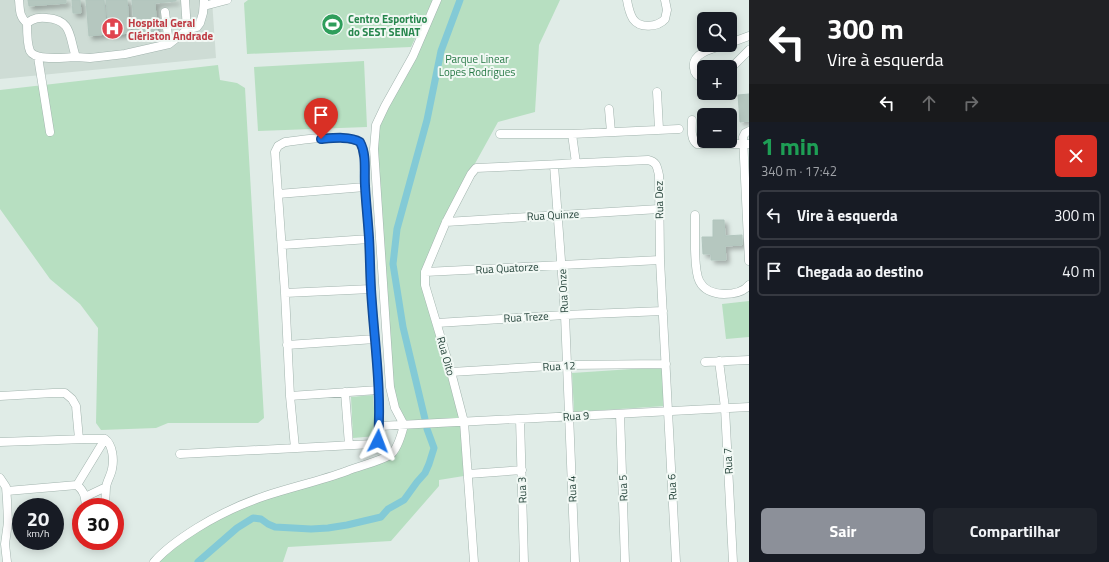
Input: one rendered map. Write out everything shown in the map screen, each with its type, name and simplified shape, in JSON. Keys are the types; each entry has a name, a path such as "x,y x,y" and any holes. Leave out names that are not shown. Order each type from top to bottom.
{"street":[{"path":"19,0 21,15 23,20 27,23 30,51 38,57 53,58 90,58 125,54 169,44 187,30 197,27 200,23 203,6"},
{"path":"185,0 187,30"},
{"path":"186,16 203,6 227,0"},
{"path":"154,562 160,555 185,535 214,518 266,496 328,478 390,455 398,442 404,425 395,408 390,386 374,149 376,125 413,56 437,0"},
{"path":"627,0 633,18 638,24 651,26 659,24 665,19 665,0"},
{"path":"165,12 169,44"},
{"path":"27,23 37,17 61,20 68,30 76,57"},
{"path":"737,40 749,36"},
{"path":"737,62 749,50"},
{"path":"697,74 694,70 693,64 696,59 705,52"},
{"path":"38,57 50,132"},
{"path":"657,92 659,129"},
{"path":"609,109 611,132"},
{"path":"692,120 694,142 697,144"},
{"path":"500,134 572,134 679,129"},
{"path":"749,131 743,134 746,144 749,261"},
{"path":"572,134 576,163"},
{"path":"180,454 373,444 378,441 380,426 364,153 360,142 356,139 333,138 285,142 276,149 275,156 285,293 290,396 295,448"},
{"name":"Rua Dez","path":"482,168 648,160 655,163 659,175 660,260 666,364 667,412"},
{"name":"Rua Onze","path":"554,165 562,266 569,416"},
{"name":"Rua Oito","path":"474,562 464,422 425,285 425,272 446,222 471,174 476,168 482,168"},
{"path":"278,194 365,187"},
{"name":"Rua Quinze","path":"446,222 659,209"},
{"path":"695,215 696,272 701,284 706,289 719,294 732,294 740,292 749,285"},
{"path":"282,245 369,239"},
{"name":"Rua Quatorze","path":"425,272 660,260"},
{"path":"285,293 371,289"},
{"name":"Rua Treze","path":"437,323 564,315 663,311"},
{"path":"287,345 375,339"},
{"path":"705,362 749,360"},
{"name":"Rua 7","path":"719,361 725,408 733,562"},
{"name":"Rua 12","path":"451,372 567,365 666,364"},
{"path":"290,396 378,390"},
{"path":"0,396 53,392 65,393 72,399 76,406 79,439"},
{"path":"345,392 349,445"},
{"name":"Rua 9","path":"380,426 749,407"},
{"name":"Rua 6","path":"667,412 676,562"},
{"name":"Rua 5","path":"620,414 625,562"},
{"name":"Rua 4","path":"569,416 575,562"},
{"name":"Rua 3","path":"520,419 524,562"},
{"path":"77,485 105,439"},
{"path":"0,442 105,439 108,441 111,448 113,462 106,487 105,498"},
{"path":"468,474 522,470"},
{"path":"0,478 7,491 8,522 3,542 6,562"},
{"path":"7,491 77,485"},
{"path":"77,485 85,497 106,487"}],"shaded area":[{"name":"Hospital Geral Clériston Andrade","path":"0,0 212,0 216,58 0,79"}],"green space":[{"name":"Centro Esportivo do SEST SENAT","path":"248,0 433,0 411,47 247,54 244,3"},
{"name":"Parque Linear Lopes Rodrigues","path":"439,0 560,0 539,45 535,112 498,122 472,169 425,271 453,372 470,475 439,480 439,486 391,541 288,547 283,562 151,562 216,514 388,455 402,431 394,409 374,148 377,124"},
{"path":"364,61 367,127 258,131 254,67"},
{"path":"218,65 220,80 237,83 245,88 264,418 258,423 168,423 156,428 101,430 96,423 98,328 80,304 50,279 0,209 0,90"},
{"path":"749,301 749,337 726,339 722,304"},
{"path":"662,367 665,406 574,412 572,373"},
{"path":"373,395 376,436 353,438 351,397"}],"building":[{"path":"28,0 66,0 66,3 29,6"},
{"path":"72,0 80,0 81,13 73,13"},
{"name":"Hospital Geral Clériston Andrade","path":"86,0 104,0 107,34 89,36"},
{"name":"Hospital Geral Clériston Andrade","path":"106,0 127,0 130,33 109,35"},
{"name":"Hospital Geral Clériston Andrade","path":"132,0 176,1 155,3 157,32 135,33"},
{"path":"749,94 749,121 740,122 738,95"},
{"path":"713,220 724,220 725,236 742,235 742,245 725,246 726,260 711,260 711,254 703,254 702,237 713,237"}],"waterway":[{"path":"425,419 403,327 393,264 397,229 427,120 441,51 460,0"},
{"path":"198,562 237,528 253,518 261,519 275,527 311,529 347,525 381,517 388,509 404,500 425,473 434,448 427,429"}],"place":[{"name":"Centro Esportivo do SEST SENAT","path":"333,25"},
{"name":"Hospital Geral Clériston Andrade","path":"112,29"}],"route":[{"path":"321,139 356,139 362,144 364,153 380,426 378,441"}]}
